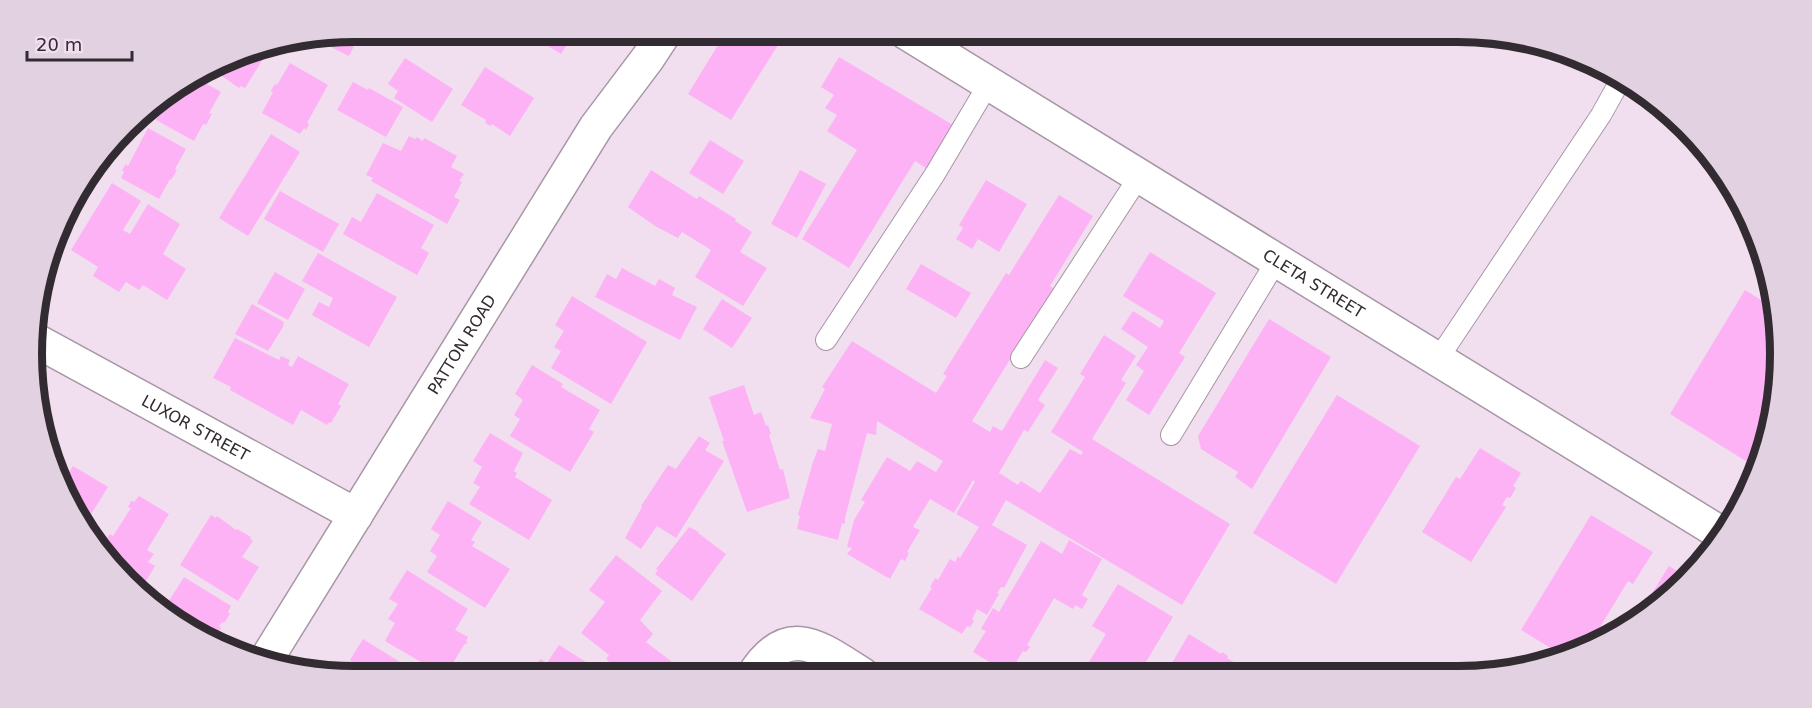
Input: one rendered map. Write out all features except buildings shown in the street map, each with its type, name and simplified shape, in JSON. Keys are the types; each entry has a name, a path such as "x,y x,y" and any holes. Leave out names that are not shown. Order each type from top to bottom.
{"street":[{"name":"PATTON ROAD","path":"270,654 596,127 658,42"},
{"name":"CLETA STREET","path":"921,42 1715,530"},
{"name":"LUXOR STREET","path":"42,344 356,515"},
{"path":"759,666 775,651 789,644 805,643 820,648 849,666"}],"lane":[{"path":"826,340 935,174 989,83"},
{"path":"1438,359 1617,86"},
{"path":"1021,358 1140,176"},
{"path":"1171,435 1277,260"}]}
